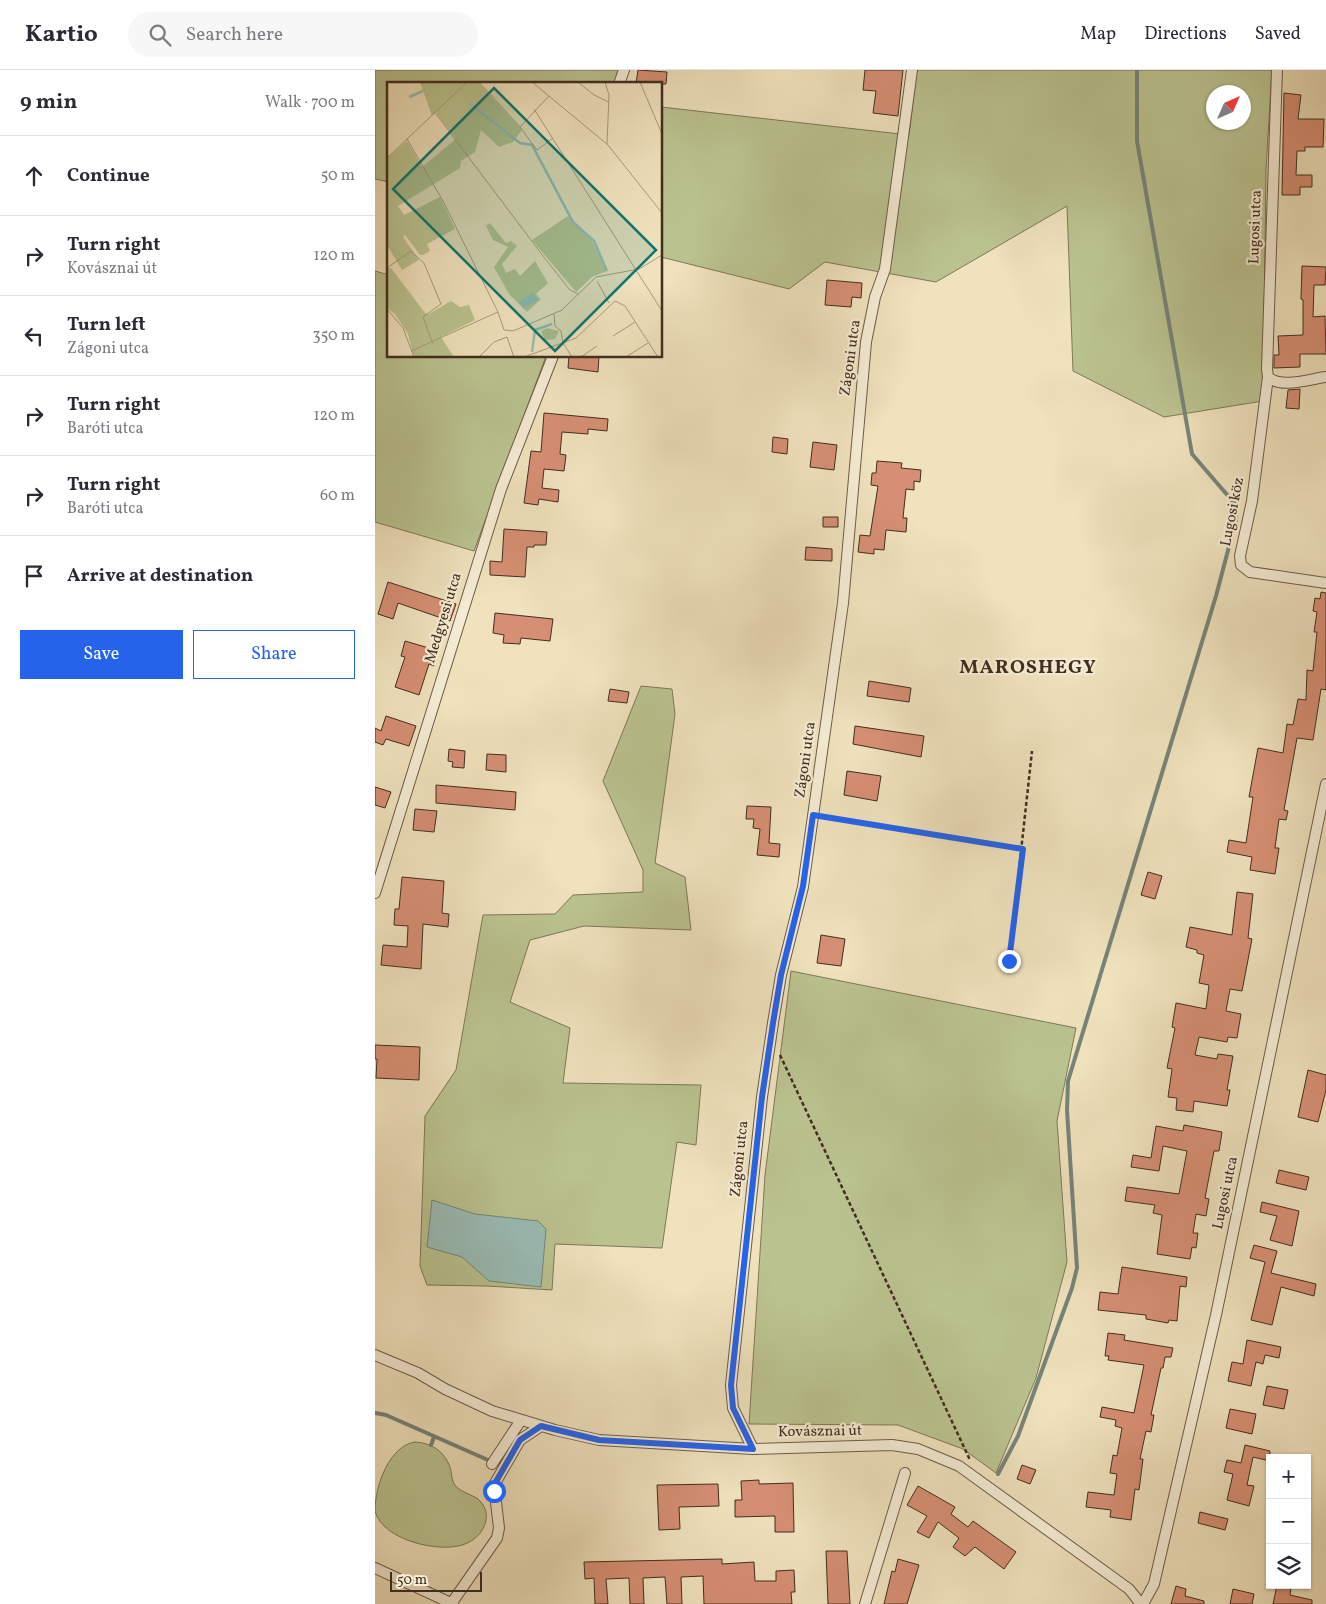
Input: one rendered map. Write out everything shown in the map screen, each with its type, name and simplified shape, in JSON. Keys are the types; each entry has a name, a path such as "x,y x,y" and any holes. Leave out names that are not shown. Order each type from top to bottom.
{"street":[{"path":"620,82 624,70"},
{"name":"Zágoni utca","path":"753,1449 733,1408 731,1385 762,1097 781,975 803,886 843,603 866,342 875,298 885,269 912,70"},
{"name":"Lugosi utca","path":"1271,380 1274,99 1277,70"},
{"name":"Medgyesi utca","path":"375,893 501,489 552,358"},
{"path":"1271,380 1283,384 1326,377"},
{"name":"Lugosi köz","path":"1271,380 1252,501 1240,556 1241,565 1250,572 1326,582"},
{"name":"Lugosi utca","path":"1142,1604 1154,1584 1216,1315 1326,784"},
{"name":"Kovásznai út","path":"375,1355 418,1373 445,1389 492,1411 541,1426 599,1440 753,1449 892,1446 918,1449 959,1466 1129,1589 1142,1604"},
{"path":"492,1464 521,1420"},
{"path":"375,1568 452,1604 497,1538 499,1528 494,1485 520,1440 541,1426"},
{"path":"865,1604 905,1473"}],"path":[{"path":"1009,961 1023,849 1032,751"},
{"path":"813,815 1023,849"},
{"path":"779,1053 972,1465"}],"green space":[{"path":"375,70 622,70 619,82 387,82 387,182 375,179"},
{"path":"917,70 1272,70 1266,169 1263,401 1164,417 1073,371 1067,206 936,282 825,262 789,289 663,258 663,107 909,135"},
{"path":"375,271 387,274 387,358 545,358 474,551 375,522"},
{"path":"641,686 672,689 675,714 655,863 685,877 691,930 584,926 530,940 510,1002 570,1028 563,1083 701,1085 696,1145 677,1142 662,1248 555,1244 552,1290 427,1285 420,1266 425,1116 456,1070 483,915 555,914 573,895 643,892 643,870 603,781"},
{"path":"791,971 1076,1028 1057,1121 1067,1262 1036,1378 996,1473 963,1449 898,1425 749,1424 765,1175"},
{"path":"415,1442 427,1444 441,1452 450,1467 455,1485 478,1499 483,1505 486,1512 485,1525 477,1537 471,1541 454,1547 427,1546 400,1537 380,1521 375,1511 378,1490 385,1469 398,1451 406,1445"}],"water":[{"path":"432,1200 475,1214 538,1221 546,1229 541,1287 489,1281 462,1257 427,1247"}],"building":[{"path":"638,70 667,72 666,84 663,84 663,82 636,82"},
{"path":"865,70 903,70 898,116 873,113 876,91 863,90"},
{"path":"1284,93 1301,95 1298,119 1324,119 1323,147 1305,147 1305,151 1297,151 1296,175 1312,175 1312,187 1300,187 1300,195 1282,195"},
{"path":"1302,266 1326,267 1325,285 1314,285 1313,317 1325,316 1326,354 1300,354 1300,367 1274,368 1274,355 1279,355 1278,336 1303,335"},
{"path":"827,280 862,283 861,298 852,297 851,307 825,305"},
{"path":"569,358 599,358 598,372 568,368"},
{"path":"1300,389 1299,409 1286,408 1288,390"},
{"path":"544,413 608,419 607,431 588,429 588,434 562,432 560,454 566,455 564,471 544,469 542,488 559,490 558,502 539,499 538,505 524,503 531,451 541,452"},
{"path":"773,437 788,439 787,454 772,452"},
{"path":"813,442 837,445 834,470 810,467"},
{"path":"877,461 902,463 901,468 921,470 920,482 914,481 914,490 906,489 903,518 907,518 906,532 886,530 884,550 874,549 874,554 858,552 860,535 870,536 878,486 871,485 872,473 876,473"},
{"path":"823,517 838,517 838,527 823,527"},
{"path":"504,529 547,532 546,545 527,547 525,577 490,575 490,561 502,562"},
{"path":"806,547 832,549 832,561 805,560"},
{"path":"388,582 456,604 450,621 398,603 393,619 378,614"},
{"path":"1321,592 1326,593 1326,690 1321,689 1313,740 1297,738 1284,810 1288,811 1286,820 1279,819 1275,848 1279,848 1275,874 1250,870 1252,857 1227,852 1229,840 1246,843 1253,797 1249,797 1258,748 1283,753 1287,724 1293,725 1298,699 1306,700 1307,670 1313,671 1317,632 1314,632 1317,612 1313,611 1315,598 1320,599"},
{"path":"495,613 553,619 550,641 521,638 520,644 503,643 504,635 493,633"},
{"path":"405,641 439,651 434,666 429,664 419,695 395,687 405,657 401,656"},
{"path":"869,681 911,688 909,702 867,696"},
{"path":"610,689 629,692 627,703 608,701"},
{"path":"386,716 416,726 409,746 386,739 383,745 375,742 375,728 381,731"},
{"path":"855,726 924,736 921,757 853,744"},
{"path":"449,749 465,751 464,768 452,767 453,762 448,761"},
{"path":"487,754 506,755 506,772 486,770"},
{"path":"847,771 881,776 877,801 844,795"},
{"path":"436,785 516,792 515,810 436,803"},
{"path":"375,787 391,792 385,808 375,805"},
{"path":"747,806 771,807 769,843 780,844 779,857 757,855 760,829 753,828 754,819 746,819"},
{"path":"415,809 437,811 434,832 413,830"},
{"path":"1148,872 1162,876 1155,899 1141,895"},
{"path":"402,877 444,881 442,913 449,914 448,927 423,924 421,969 381,965 383,945 407,947 408,926 394,925 395,909 399,909"},
{"path":"1237,892 1253,894 1248,938 1252,939 1242,991 1230,989 1226,1011 1241,1014 1237,1038 1228,1037 1227,1042 1199,1037 1195,1055 1217,1059 1218,1054 1233,1056 1227,1090 1230,1090 1227,1106 1194,1101 1193,1112 1176,1110 1177,1098 1168,1097 1172,1069 1167,1068 1175,1028 1172,1027 1176,1003 1206,1009 1209,985 1199,983 1204,955 1197,953 1197,950 1186,947 1190,927 1232,935"},
{"path":"821,935 845,939 841,966 817,963"},
{"path":"375,1045 420,1047 419,1080 376,1078 377,1059 375,1059"},
{"path":"1308,1070 1326,1075 1326,1090 1318,1122 1298,1117"},
{"path":"1184,1125 1222,1132 1219,1151 1214,1151 1205,1198 1209,1199 1206,1216 1196,1214 1193,1233 1198,1233 1196,1248 1192,1247 1190,1259 1157,1254 1162,1215 1153,1213 1155,1205 1125,1201 1127,1187 1179,1194 1187,1151 1163,1146 1159,1171 1131,1167 1133,1155 1151,1158 1156,1126 1183,1131"},
{"path":"1279,1170 1309,1177 1306,1190 1276,1183"},
{"path":"1262,1202 1299,1211 1292,1246 1270,1240 1277,1216 1260,1212"},
{"path":"1254,1245 1277,1251 1271,1273 1316,1284 1314,1296 1281,1287 1272,1325 1251,1320 1265,1262 1250,1258"},
{"path":"1122,1267 1187,1277 1186,1287 1180,1286 1177,1321 1169,1320 1168,1323 1146,1319 1146,1315 1098,1310 1100,1292 1118,1294"},
{"path":"1108,1333 1125,1335 1124,1340 1173,1348 1171,1357 1165,1357 1163,1368 1161,1368 1151,1415 1154,1415 1151,1432 1146,1431 1140,1459 1143,1459 1139,1490 1135,1489 1131,1520 1110,1517 1111,1510 1086,1507 1088,1492 1114,1495 1117,1474 1110,1473 1113,1455 1117,1456 1122,1428 1115,1426 1116,1420 1100,1417 1102,1407 1134,1413 1144,1365 1108,1360 1109,1356 1105,1356"},
{"path":"1247,1340 1281,1347 1279,1358 1265,1355 1263,1364 1256,1362 1251,1386 1228,1381 1232,1362 1243,1364"},
{"path":"1267,1386 1288,1390 1284,1409 1263,1405"},
{"path":"1230,1409 1256,1414 1252,1434 1226,1428"},
{"path":"1245,1445 1270,1451 1270,1454 1266,1454 1266,1460 1253,1457 1247,1485 1254,1486 1249,1506 1227,1500 1233,1474 1224,1472 1227,1460 1241,1463"},
{"path":"1022,1465 1036,1470 1030,1484 1017,1479"},
{"path":"759,1480 759,1484 793,1483 794,1532 775,1532 775,1516 735,1517 735,1500 742,1500 741,1481"},
{"path":"718,1484 719,1506 679,1507 680,1529 659,1530 657,1485"},
{"path":"918,1486 955,1507 951,1514 968,1527 973,1521 1016,1552 1004,1569 975,1547 965,1556 953,1547 959,1538 938,1522 929,1538 917,1532 927,1516 907,1505"},
{"path":"1200,1512 1228,1519 1225,1530 1198,1523"},
{"path":"826,1551 847,1551 850,1604 828,1604"},
{"path":"722,1559 722,1564 754,1562 755,1581 776,1581 776,1571 794,1570 795,1592 791,1592 792,1604 704,1604 703,1576 681,1577 682,1604 667,1604 665,1577 643,1578 644,1604 630,1604 629,1578 606,1579 608,1604 595,1604 594,1578 585,1579 584,1562"},
{"path":"898,1559 919,1565 907,1604 884,1604 892,1571 895,1572"},
{"path":"1176,1586 1186,1589 1185,1596 1204,1601 1204,1604 1171,1604"},
{"path":"1233,1589 1254,1594 1252,1604 1230,1604"},
{"path":"1276,1589 1291,1589 1290,1595 1312,1600 1312,1604 1273,1604"}],"waterway":[{"path":"998,1474 1018,1436 1072,1288 1077,1268 1067,1110 1068,1081 1216,596 1236,520 1235,504 1192,454 1137,141 1137,70"},
{"path":"375,1413 386,1415 488,1460"},
{"path":"431,1445 434,1437"}],"district":[{"name":"MAROSHEGY","path":"1028,668"}],"route":[{"path":"494,1491 494,1485 520,1440 541,1426 599,1440 753,1449 733,1408 731,1385 762,1097 781,975 803,886 813,815 1023,849 1009,961"}]}
